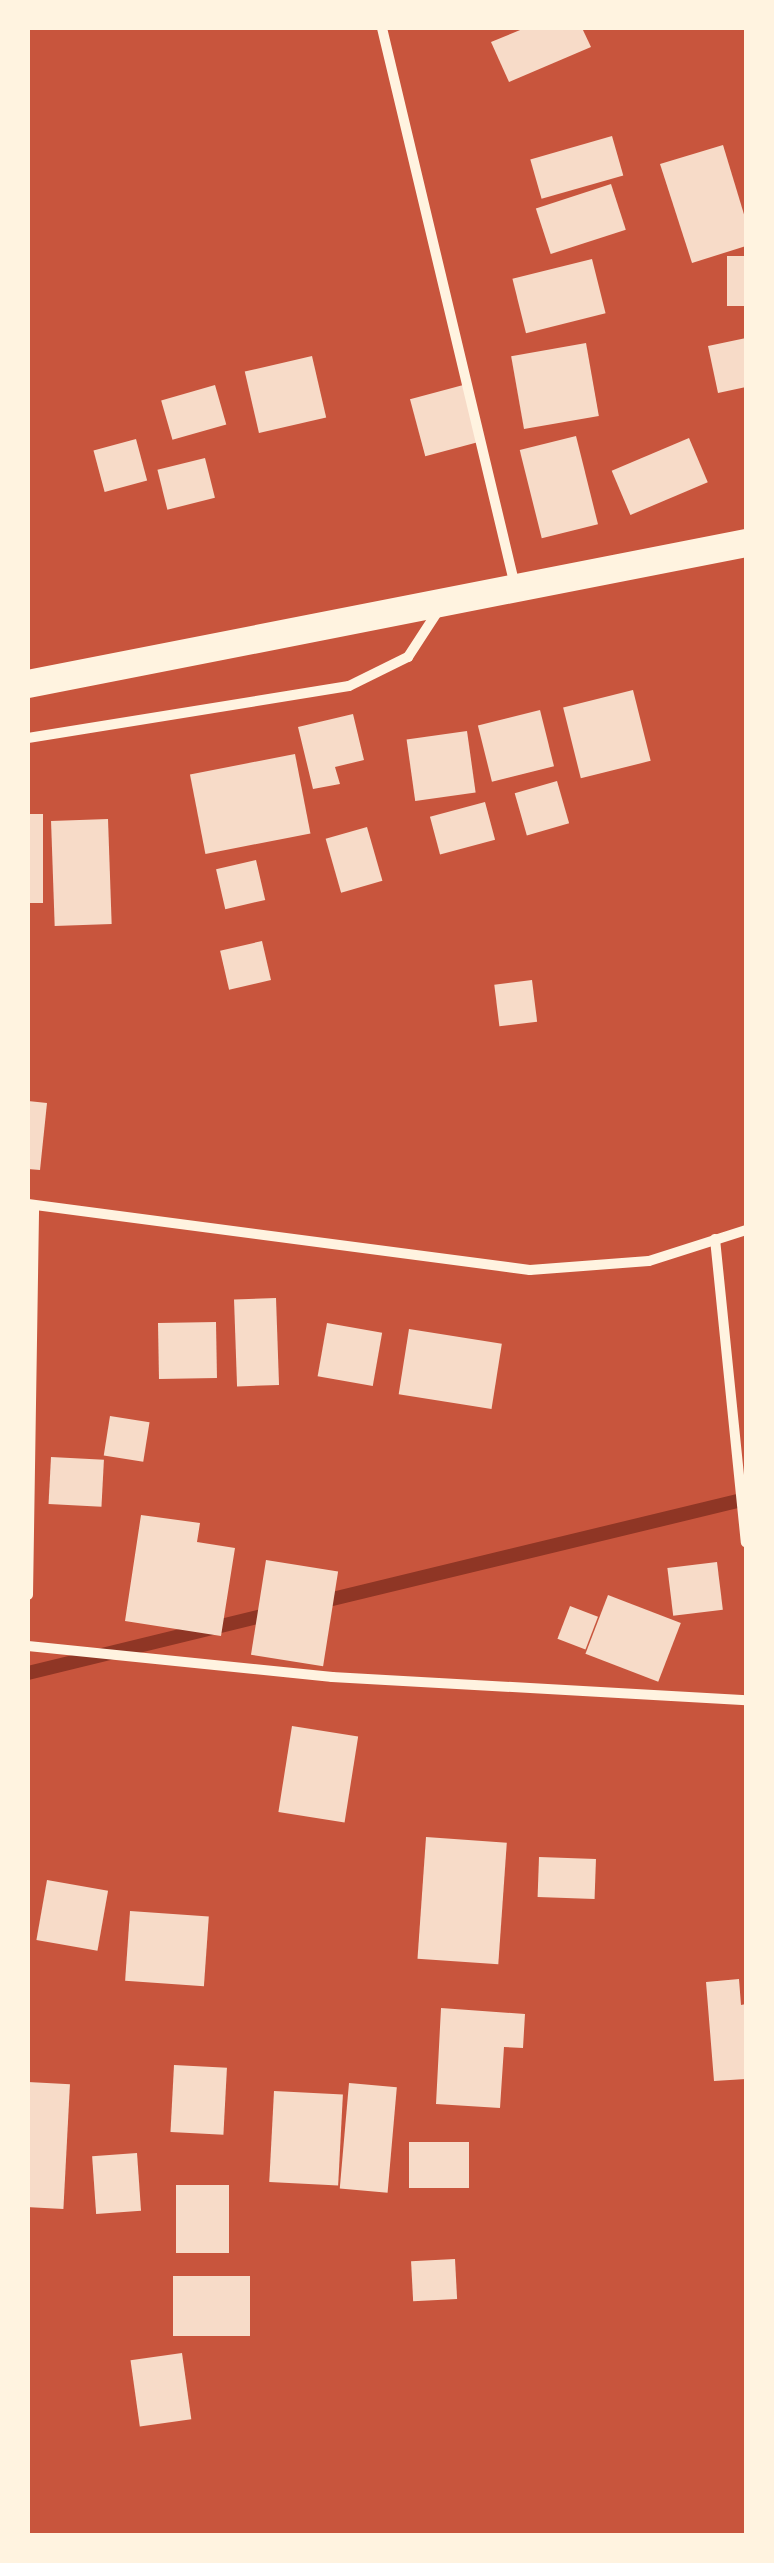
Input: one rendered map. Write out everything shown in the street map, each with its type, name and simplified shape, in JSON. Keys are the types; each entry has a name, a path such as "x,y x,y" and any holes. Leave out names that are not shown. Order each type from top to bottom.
{"highway":[{"path":"28,684 746,543"}],"street":[{"path":"382,28 516,588"},
{"path":"28,738 371,678 408,657 443,603"},
{"path":"28,1595 31,1205 530,1270 649,1261 746,1230"},
{"path":"715,1239 746,1542"},
{"path":"28,1646 332,1678 746,1700"}],"building":[{"path":"525,28 582,28 591,47 509,82 491,42"},
{"path":"612,136 623,175 542,199 530,159"},
{"path":"723,145 746,221 746,246 692,263 660,164"},
{"path":"611,184 626,230 551,254 536,208"},
{"path":"727,256 746,256 746,306 727,306"},
{"path":"592,259 606,313 526,333 512,279"},
{"path":"746,338 746,387 718,393 708,346"},
{"path":"586,343 599,416 524,429 511,356"},
{"path":"312,356 326,417 259,433 245,372"},
{"path":"467,384 482,441 425,456 410,399"},
{"path":"215,385 226,424 172,440 161,400"},
{"path":"576,436 598,524 542,538 520,450"},
{"path":"689,438 708,482 630,515 612,471"},
{"path":"136,439 147,481 105,492 93,450"},
{"path":"205,458 215,498 167,510 157,470"},
{"path":"633,690 651,761 581,778 563,707"},
{"path":"540,710 554,766 492,782 478,725"},
{"path":"353,714 364,760 335,767 340,784 313,789 298,727"},
{"path":"467,731 476,792 415,801 407,739"},
{"path":"295,754 310,834 205,854 190,774"},
{"path":"557,781 569,823 527,835 515,793"},
{"path":"485,802 495,840 440,854 430,817"},
{"path":"28,814 43,814 43,903 28,903"},
{"path":"108,819 112,924 55,926 51,821"},
{"path":"367,827 382,881 341,893 326,839"},
{"path":"256,860 265,900 225,909 216,869"},
{"path":"262,941 271,980 229,990 220,951"},
{"path":"532,980 537,1022 499,1026 494,985"},
{"path":"28,1101 47,1103 40,1170 28,1169"},
{"path":"276,1298 279,1385 237,1386 234,1299"},
{"path":"216,1322 217,1378 159,1379 158,1323"},
{"path":"327,1323 382,1333 373,1386 318,1376"},
{"path":"409,1329 502,1344 492,1409 399,1394"},
{"path":"110,1416 150,1422 143,1462 104,1456"},
{"path":"51,1457 104,1460 101,1507 49,1504"},
{"path":"141,1515 200,1523 197,1542 235,1548 221,1636 125,1621"},
{"path":"266,1560 338,1571 323,1666 251,1655"},
{"path":"717,1562 723,1610 673,1616 667,1568"},
{"path":"608,1595 681,1623 658,1682 585,1654"},
{"path":"570,1606 598,1617 585,1649 557,1639"},
{"path":"292,1726 358,1736 345,1822 278,1812"},
{"path":"426,1837 507,1843 498,1964 417,1959"},
{"path":"539,1857 596,1859 595,1899 538,1897"},
{"path":"47,1880 108,1891 97,1951 36,1940"},
{"path":"130,1911 209,1917 204,1986 125,1981"},
{"path":"739,1979 741,2005 746,2004 746,2079 714,2081 706,1982"},
{"path":"441,2008 525,2014 523,2048 504,2047 500,2108 436,2104"},
{"path":"174,2065 227,2068 223,2135 170,2132"},
{"path":"28,2082 70,2084 63,2209 28,2207"},
{"path":"349,2083 397,2087 388,2193 340,2189"},
{"path":"274,2091 343,2095 338,2185 269,2182"},
{"path":"409,2142 469,2142 469,2188 409,2188"},
{"path":"137,2153 141,2211 96,2214 92,2156"},
{"path":"176,2185 229,2185 229,2253 176,2253"},
{"path":"455,2259 457,2299 413,2301 411,2261"},
{"path":"173,2276 250,2276 250,2336 173,2336"},
{"path":"182,2353 191,2419 140,2427 131,2360"}],"waterway":[{"path":"320,1602 746,1499"},
{"path":"28,1673 275,1613"}]}
